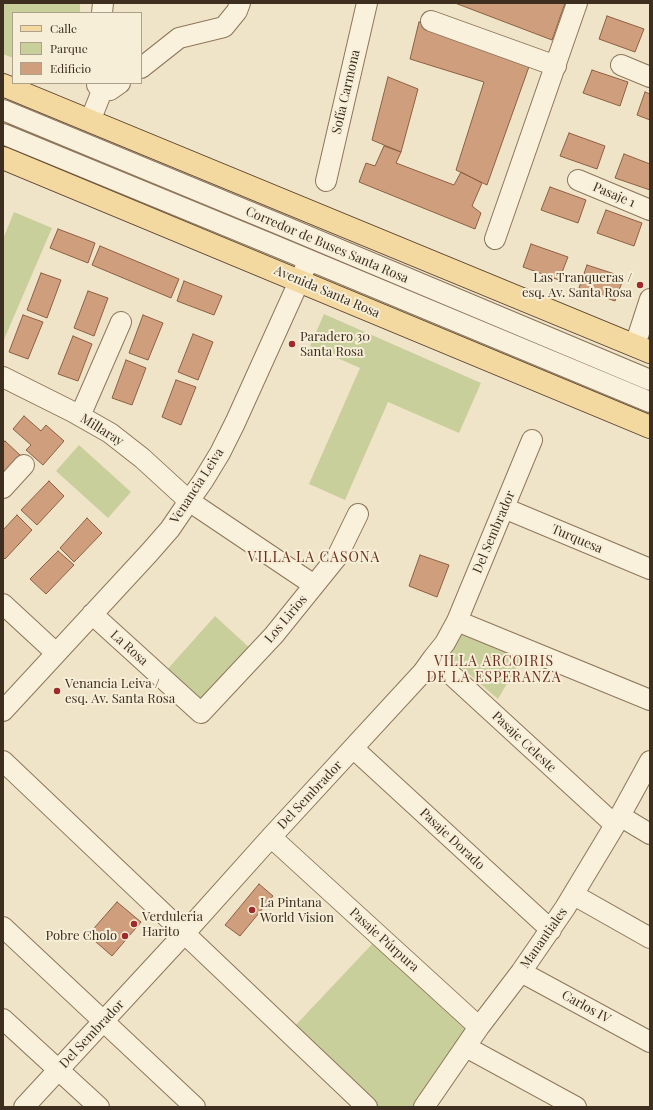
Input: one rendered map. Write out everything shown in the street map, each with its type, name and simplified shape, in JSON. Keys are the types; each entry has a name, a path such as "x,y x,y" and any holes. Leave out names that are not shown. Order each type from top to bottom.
{"main road":[{"path":"3,85 642,348"},
{"name":"Avenida Santa Rosa","path":"3,158 650,427"}],"street":[{"path":"142,67 179,38 224,27 237,11 240,3"},
{"name":"Sofía Carmona","path":"326,181 367,3"},
{"path":"495,239 578,3"},
{"path":"431,22 556,66"},
{"path":"621,65 650,77"},
{"path":"90,121 106,86"},
{"name":"Corredor de Buses Santa Rosa","path":"3,110 650,380"},
{"name":"Corredor de Buses Santa Rosa","path":"3,134 650,402"},
{"name":"Pasaje 1","path":"578,180 650,210"},
{"name":"Venancia Leiva","path":"3,711 170,529 189,501 216,458 235,423 300,281 326,218"},
{"path":"642,348 650,300"},
{"path":"80,416 121,322"},
{"name":"Millaray","path":"3,377 110,433 161,474 189,501 314,585"},
{"name":"Del Sembrador","path":"24,1107 184,934 423,672 434,658 445,643 457,621 532,440"},
{"path":"3,488 24,466"},
{"name":"Turquesa","path":"504,508 650,569"},
{"name":"Los Lirios","path":"201,713 274,634 337,557 358,514"},
{"path":"3,604 56,653"},
{"name":"La Rosa","path":"92,614 201,713"},
{"path":"457,621 650,700"},
{"name":"Pasaje Celeste","path":"434,658 617,820 650,834"},
{"name":"Pasaje Dorado","path":"353,748 551,930"},
{"name":"Manantiales","path":"424,1107 551,930 574,895 650,761"},
{"path":"3,762 367,1107"},
{"name":"Pasaje Púrpura","path":"271,837 480,1027"},
{"path":"574,895 650,938"},
{"path":"3,927 195,1107"},
{"name":"Carlos IV","path":"521,972 650,1042"},
{"path":"3,1019 99,1107"},
{"path":"466,1047 576,1107"}],"green space":[{"path":"3,3 80,3 80,12 12,12 12,58 3,54"},
{"path":"14,212 52,228 3,342 3,239"},
{"path":"324,314 481,383 459,433 388,402 345,500 309,484 360,368 310,346"},
{"path":"79,445 131,492 108,518 56,471"},
{"path":"215,616 252,650 202,705 165,672"},
{"path":"462,632 522,658 498,699 448,656"},
{"path":"374,942 464,1021 466,1034 414,1107 377,1107 293,1028"}],"building":[{"path":"455,3 565,3 552,40"},
{"path":"607,16 644,29 635,52 599,39"},
{"path":"419,22 531,61 487,185 456,170 484,82 410,59"},
{"path":"592,70 628,82 620,106 583,93"},
{"path":"388,77 418,89 401,152 372,140"},
{"path":"645,92 650,94 650,120 637,115"},
{"path":"569,133 605,146 597,169 560,156"},
{"path":"384,146 401,152 396,163 454,185 461,172 482,183 472,206 481,213 475,229 359,182 366,163 375,166"},
{"path":"624,154 650,164 650,190 615,178"},
{"path":"550,187 586,200 578,223 541,210"},
{"path":"606,210 642,223 634,246 597,233"},
{"path":"58,229 95,243 88,263 50,248"},
{"path":"531,244 568,257 559,280 523,267"},
{"path":"100,246 179,279 171,298 92,265"},
{"path":"587,265 624,277 615,301 579,288"},
{"path":"41,273 61,280 47,318 27,310"},
{"path":"184,281 222,296 214,315 177,301"},
{"path":"88,291 108,298 94,336 74,328"},
{"path":"23,315 43,322 28,359 9,352"},
{"path":"143,315 163,323 148,360 129,353"},
{"path":"193,334 213,342 198,380 178,372"},
{"path":"73,336 92,344 78,381 58,374"},
{"path":"126,360 146,368 132,405 112,398"},
{"path":"176,380 196,387 181,425 162,417"},
{"path":"24,416 41,431 46,425 64,441 43,465 26,450 31,445 13,429"},
{"path":"5,441 21,456 3,474 3,443"},
{"path":"49,481 64,496 37,525 21,510"},
{"path":"17,515 32,530 5,559 3,557 3,530"},
{"path":"87,518 102,533 74,562 60,548"},
{"path":"58,551 74,565 46,594 30,579"},
{"path":"420,555 449,565 437,597 409,586"},
{"path":"259,884 273,896 240,936 225,925"},
{"path":"117,902 141,922 112,956 88,935"}],"place":[{"name":"Las Tranqueras / esq. Av. Santa Rosa","path":"640,285"},
{"name":"Paradero 30 Santa Rosa","path":"292,344"},
{"name":"Venancia Leiva / esq. Av. Santa Rosa","path":"57,691"},
{"name":"La Pintana World Vision","path":"252,910"},
{"name":"Verduleria Harito","path":"134,924"},
{"name":"Pobre Cholo","path":"125,936"}],"district":[{"name":"VILLA LA CASONA","path":"314,558"},
{"name":"VILLA ARCOIRIS DE LA ESPERANZA","path":"494,670"}]}
